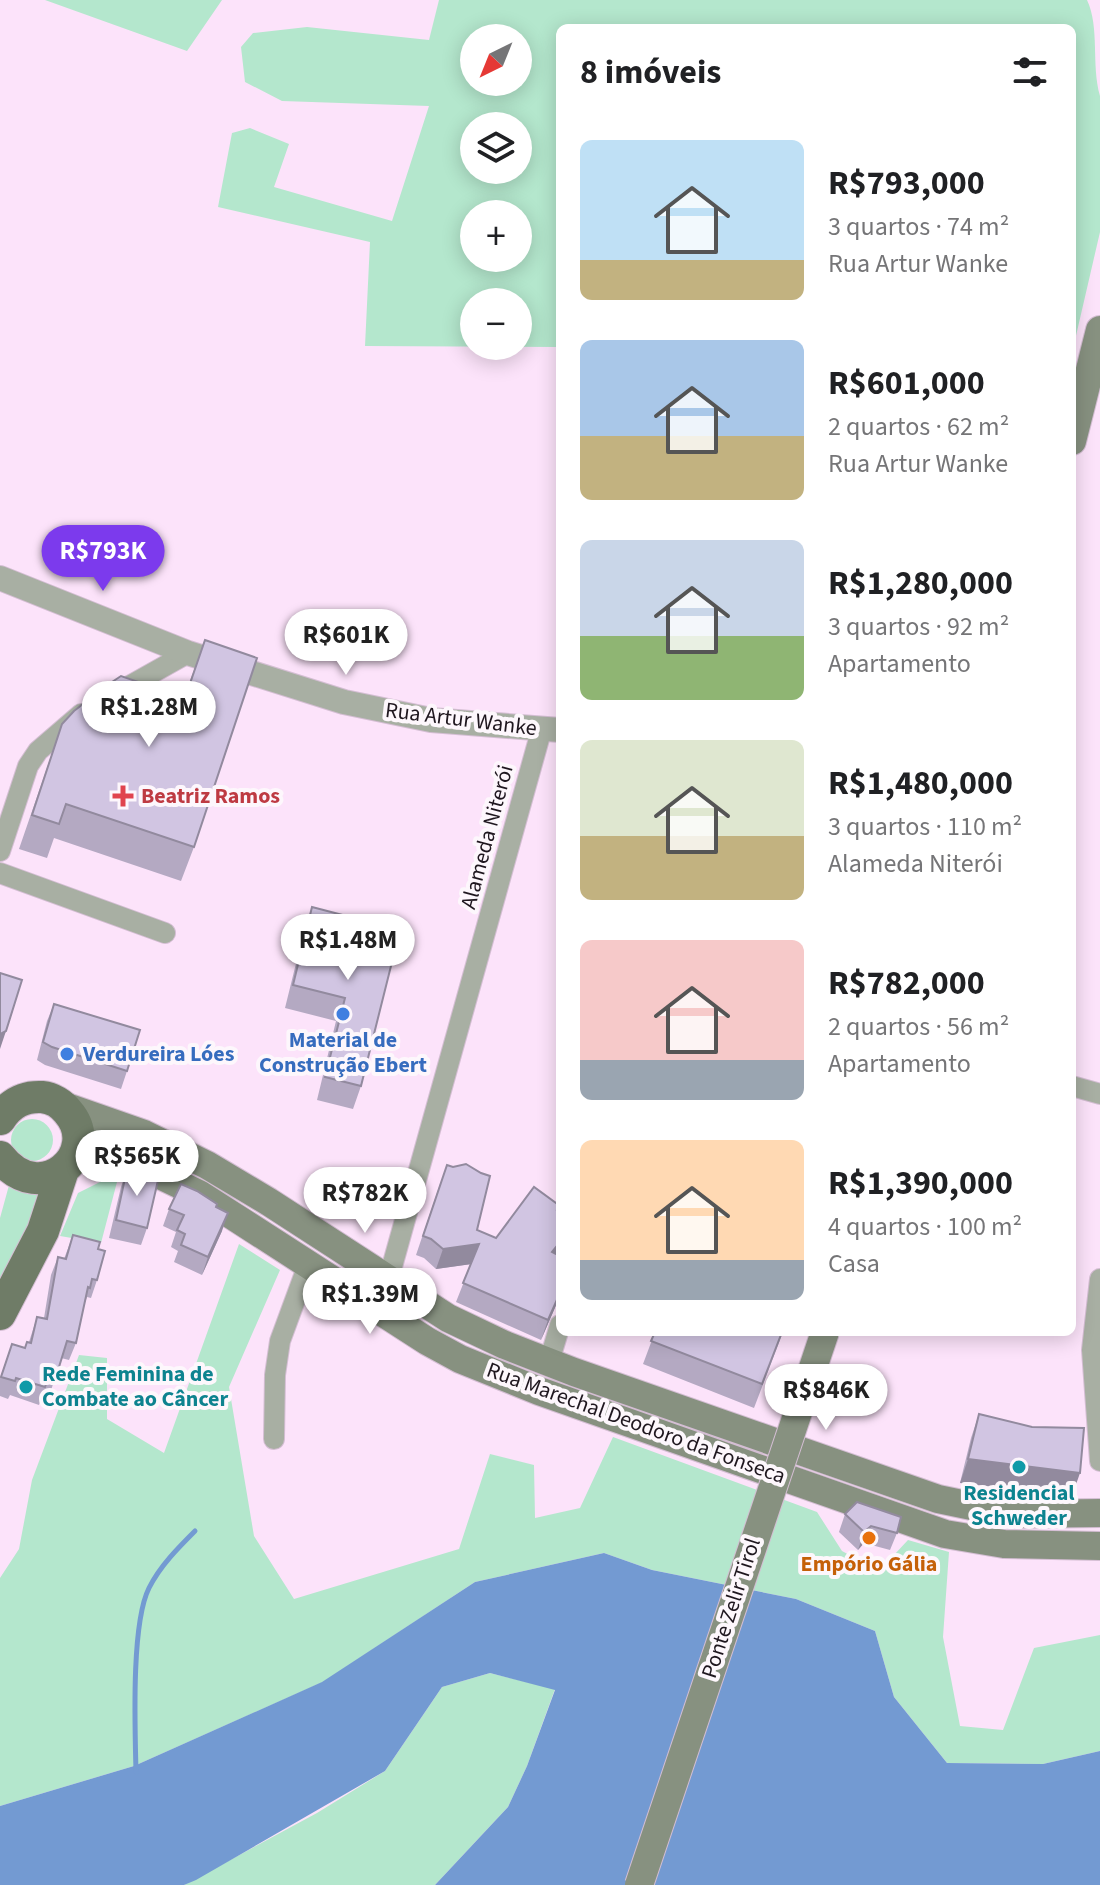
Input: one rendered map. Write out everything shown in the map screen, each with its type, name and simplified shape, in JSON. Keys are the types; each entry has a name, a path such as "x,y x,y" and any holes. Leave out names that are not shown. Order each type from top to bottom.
{"main road":[{"path":"1076,425 1100,330"},
{"path":"0,1119 16,1102 14,1093 46,1097 71,1115 77,1129 78,1144 43,1231 0,1314"},
{"name":"Rua Marechal Deodoro da Fonseca","path":"61,1105 144,1134 248,1189 459,1324 549,1362 938,1499 1010,1514 1100,1513"},
{"path":"0,1158 13,1172 29,1179 47,1178 68,1164"},
{"name":"Rua Marechal Deodoro da Fonseca","path":"68,1164 117,1161 141,1166 199,1194 427,1341 490,1372 945,1534 1004,1544 1100,1546"},
{"path":"236,1216 248,1189"},
{"name":"Ponte Zelir Tirol","path":"639,1885 823,1336"},
{"path":"1004,1544 1010,1514"}],"street":[{"path":"1076,416 1083,396"},
{"name":"Rua Artur Wanke","path":"0,578 188,653 344,702 412,718 551,729"},
{"path":"0,851 20,787 38,751 90,708 188,653"},
{"name":"Alameda Niterói","path":"388,1281 551,729"},
{"path":"0,873 165,933"},
{"path":"1076,1087 1100,1094"},
{"path":"274,1439 275,1375 280,1341 308,1265"},
{"path":"1100,1279 1092,1350 1100,1461"},
{"path":"549,1362 557,1336"},
{"path":"785,1445 823,1336"}],"green space":[{"path":"45,0 222,0 187,51"},
{"path":"439,0 1087,0 1093,22 1100,96 1100,232 1076,336 1076,24 556,24 556,347 532,347 532,288 460,288 460,346 365,346 370,242 218,207 232,133 250,128 289,144 274,187 392,221 429,106 282,101 245,82 241,47 253,33 307,27 429,40"},
{"path":"32,1119 47,1125 53,1140 47,1155 32,1161 17,1155 11,1140 17,1125"},
{"path":"11,1178 47,1185 0,1299 0,1218"},
{"path":"106,1179 117,1182 101,1243 60,1236 78,1193"},
{"path":"239,1244 280,1270 229,1387 254,1536 294,1599 459,1549 490,1454 534,1465 535,1518 580,1508 613,1437 817,1512 842,1551 879,1571 908,1540 949,1552 943,1637 960,1726 1003,1730 1034,1648 1100,1635 1100,1751 1043,1764 947,1763 894,1697 875,1631 796,1599 652,1570 604,1553 475,1582 323,1682 134,1766 0,1806 0,1578 19,1549 32,1480 79,1355 107,1358 107,1419 164,1453"},
{"path":"490,1673 555,1689 527,1766 508,1807 435,1885 184,1885 317,1813 385,1771 442,1687"}],"water":[{"path":"604,1553 652,1570 796,1599 875,1631 894,1697 947,1763 1043,1764 1100,1751 1100,1885 435,1885 508,1807 555,1690 490,1673 442,1687 385,1771 196,1880 184,1885 0,1885 0,1806 134,1766 322,1682 475,1582"}],"building":[{"name":"Beatriz Ramos","path":"205,640 257,658 194,847 66,804 59,824 32,815 62,724 74,711 121,676 185,698"},
{"name":"Material de Construção Ebert","path":"312,907 400,930 361,1086 325,1077 345,998 293,985"},
{"path":"0,973 22,980 6,1031 0,1034"},
{"path":"54,1004 140,1030 127,1071 43,1042"},
{"path":"466,1164 490,1176 477,1230 496,1238 534,1187 556,1203 556,1247 552,1252 556,1254 556,1302 548,1320 463,1283 479,1244 443,1249 423,1236 447,1165"},
{"path":"127,1169 159,1176 147,1228 116,1220"},
{"path":"181,1184 197,1191 228,1213 208,1257 181,1245 185,1234 177,1230 184,1215 169,1209"},
{"path":"73,1235 100,1242 98,1249 105,1251 97,1280 92,1279 88,1287 76,1343 67,1341 55,1380 48,1378 45,1387 1,1377 12,1344 25,1348 27,1342 31,1343 37,1317 47,1319 58,1257 66,1259"},
{"path":"653,1336 780,1336 762,1384 651,1341"},
{"path":"979,1414 1032,1427 1084,1428 1080,1473 968,1459"},
{"path":"857,1502 901,1517 897,1533 871,1526 864,1532 845,1514"}],"waterway":[{"path":"136,1772 135,1677 143,1604 158,1572 195,1531"}],"place":[{"name":"Beatriz Ramos","path":"123,796"},
{"name":"Material de Construção Ebert","path":"343,1014"},
{"name":"Verdureira Lóes","path":"67,1054"},
{"name":"Rede Feminina de Combate ao Câncer","path":"26,1387"},
{"name":"Residencial Schweder","path":"1019,1467"},
{"name":"Empório Gália","path":"869,1538"}]}
